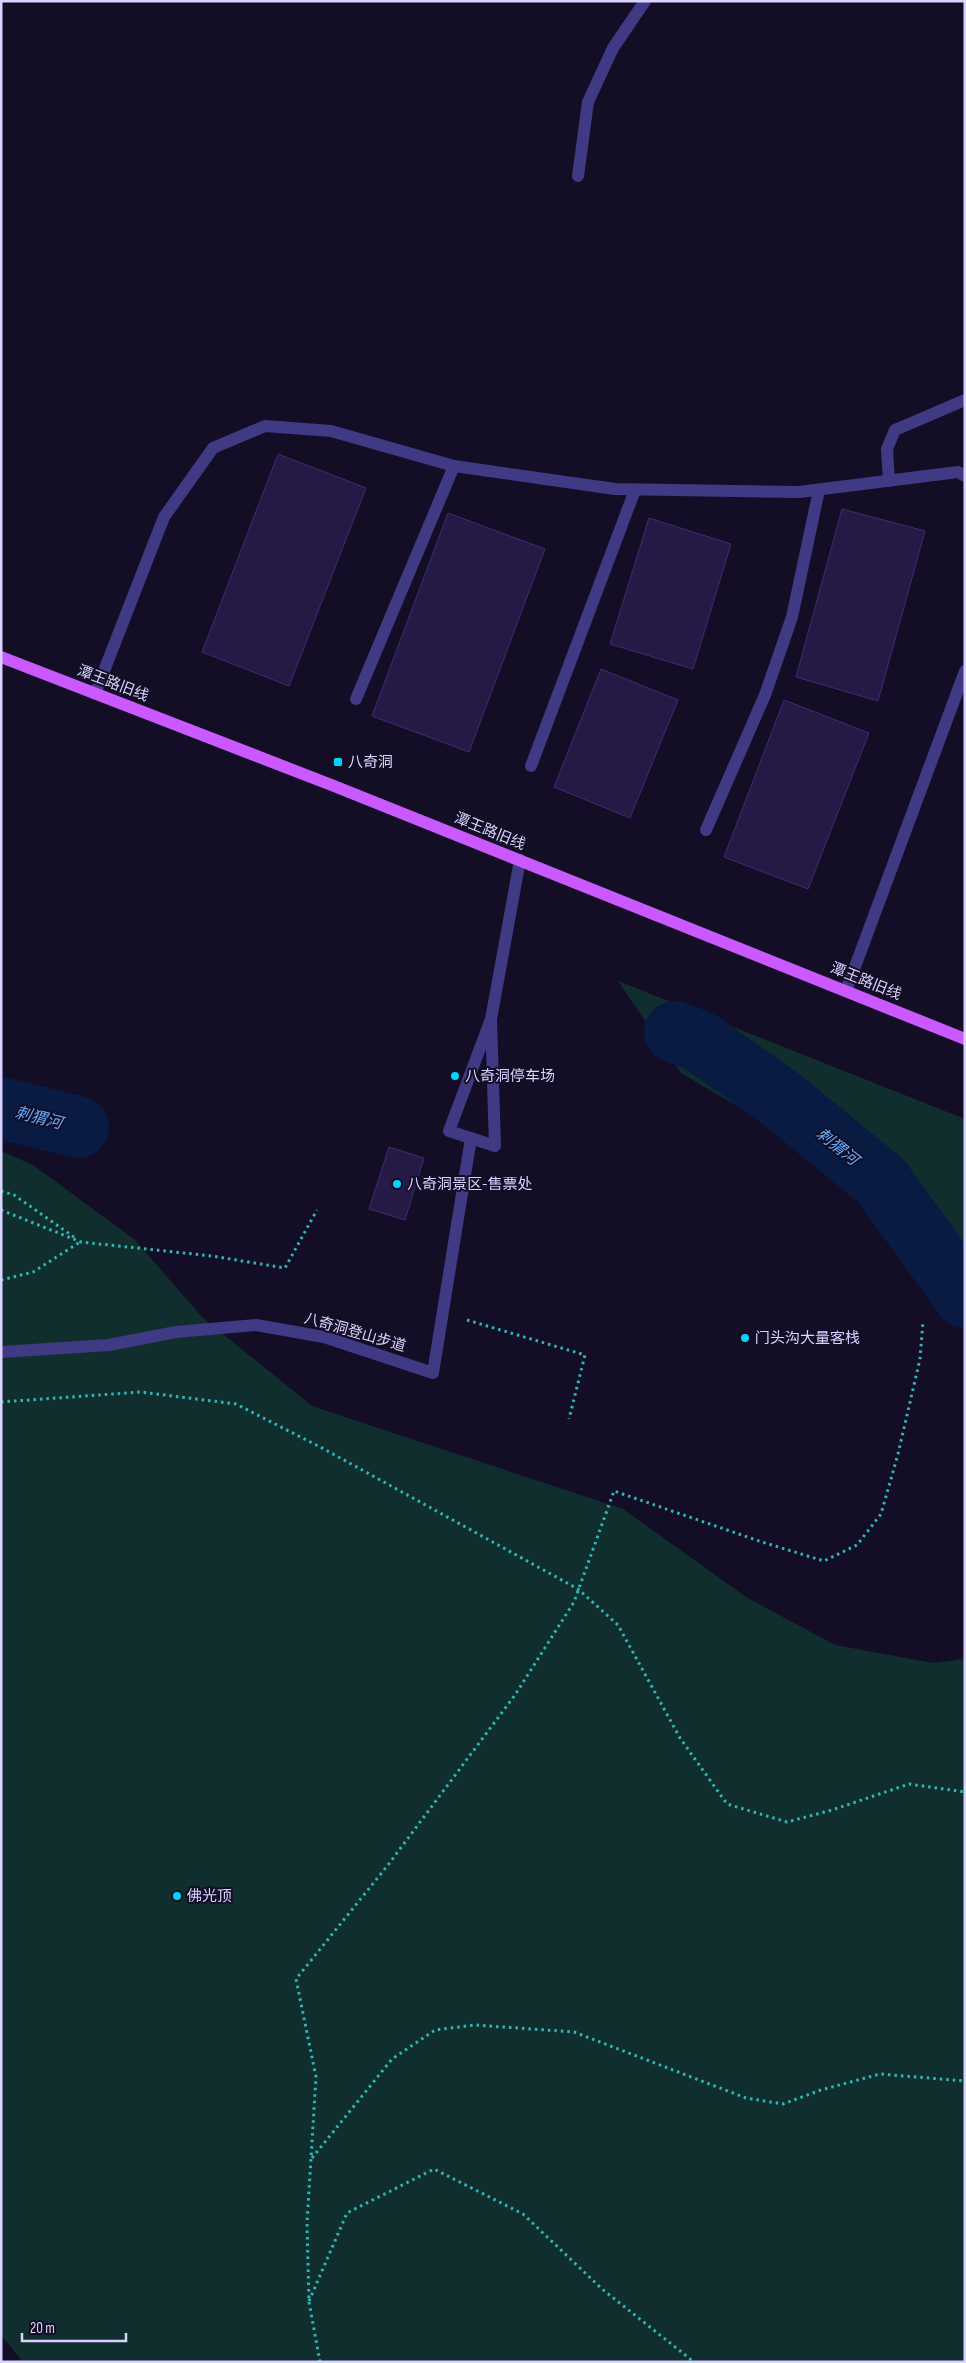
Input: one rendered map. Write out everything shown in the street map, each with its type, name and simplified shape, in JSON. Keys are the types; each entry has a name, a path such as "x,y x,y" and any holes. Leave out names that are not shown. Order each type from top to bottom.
{"main road":[{"name":"潭王路旧线","path":"1,657 520,860 965,1039"}],"street":[{"path":"578,176 588,102 613,48 645,1"},
{"path":"889,481 887,449 895,430 965,400"},
{"path":"95,694 164,517 213,448 265,426 330,431 454,466 615,490 799,492 958,472 965,476"},
{"path":"356,699 454,466"},
{"path":"530,766 635,490"},
{"path":"706,830 765,695 792,617 819,490"},
{"path":"846,991 965,671"},
{"path":"491,1019 495,1146 449,1131 491,1019 520,860"},
{"name":"八奇洞登山步道","path":"1,1352 109,1346 176,1332 256,1325 324,1337 433,1373 471,1138"}],"path":[{"path":"1,1191 14,1195 81,1242"},
{"path":"1,1210 81,1242 212,1256 285,1268 318,1210"},
{"path":"1,1280 32,1272 81,1242"},
{"path":"442,1312 585,1355 569,1418"},
{"path":"320,2362 309,2302 307,2224 316,2077 296,1979 388,1865 515,1695 574,1602 614,1491 762,1542 824,1561 857,1544 881,1514 920,1359 923,1321"},
{"path":"1,1402 141,1392 236,1404 324,1449 578,1589 618,1625 680,1738 727,1804 787,1822 832,1810 909,1784 965,1792"},
{"path":"311,2159 392,2059 436,2030 475,2024 574,2032 746,2098 783,2104 821,2090 880,2074 965,2081"},
{"path":"309,2302 347,2212 434,2169 523,2214 602,2289 694,2362"}],"green space":[{"path":"618,981 965,1119 965,1280 914,1231 803,1145 681,1073"},
{"path":"1,1151 33,1165 135,1240 202,1317 312,1406 623,1509 746,1597 835,1645 933,1663 965,1659 965,2362 23,2362 1,2335"}],"building":[{"path":"278,454 366,488 289,686 202,652"},
{"path":"842,509 925,531 878,701 796,677"},
{"path":"448,513 545,549 469,752 372,716"},
{"path":"649,518 731,544 693,669 610,644"},
{"path":"601,669 678,700 630,818 554,787"},
{"path":"784,700 869,733 808,889 724,857"},
{"name":"八奇洞景区-售票处","path":"389,1147 424,1158 405,1220 369,1209"}],"waterway":[{"name":"刺猬河","path":"675,1032 699,1041 781,1099 881,1181 965,1297"},
{"name":"刺猬河","path":"1,1108 78,1127"}],"place":[{"name":"八奇洞","path":"338,762"},
{"name":"八奇洞停车场","path":"455,1076"},
{"name":"八奇洞景区-售票处","path":"397,1184"},
{"name":"门头沟大量客栈","path":"745,1338"},
{"name":"佛光顶","path":"177,1896"}]}
